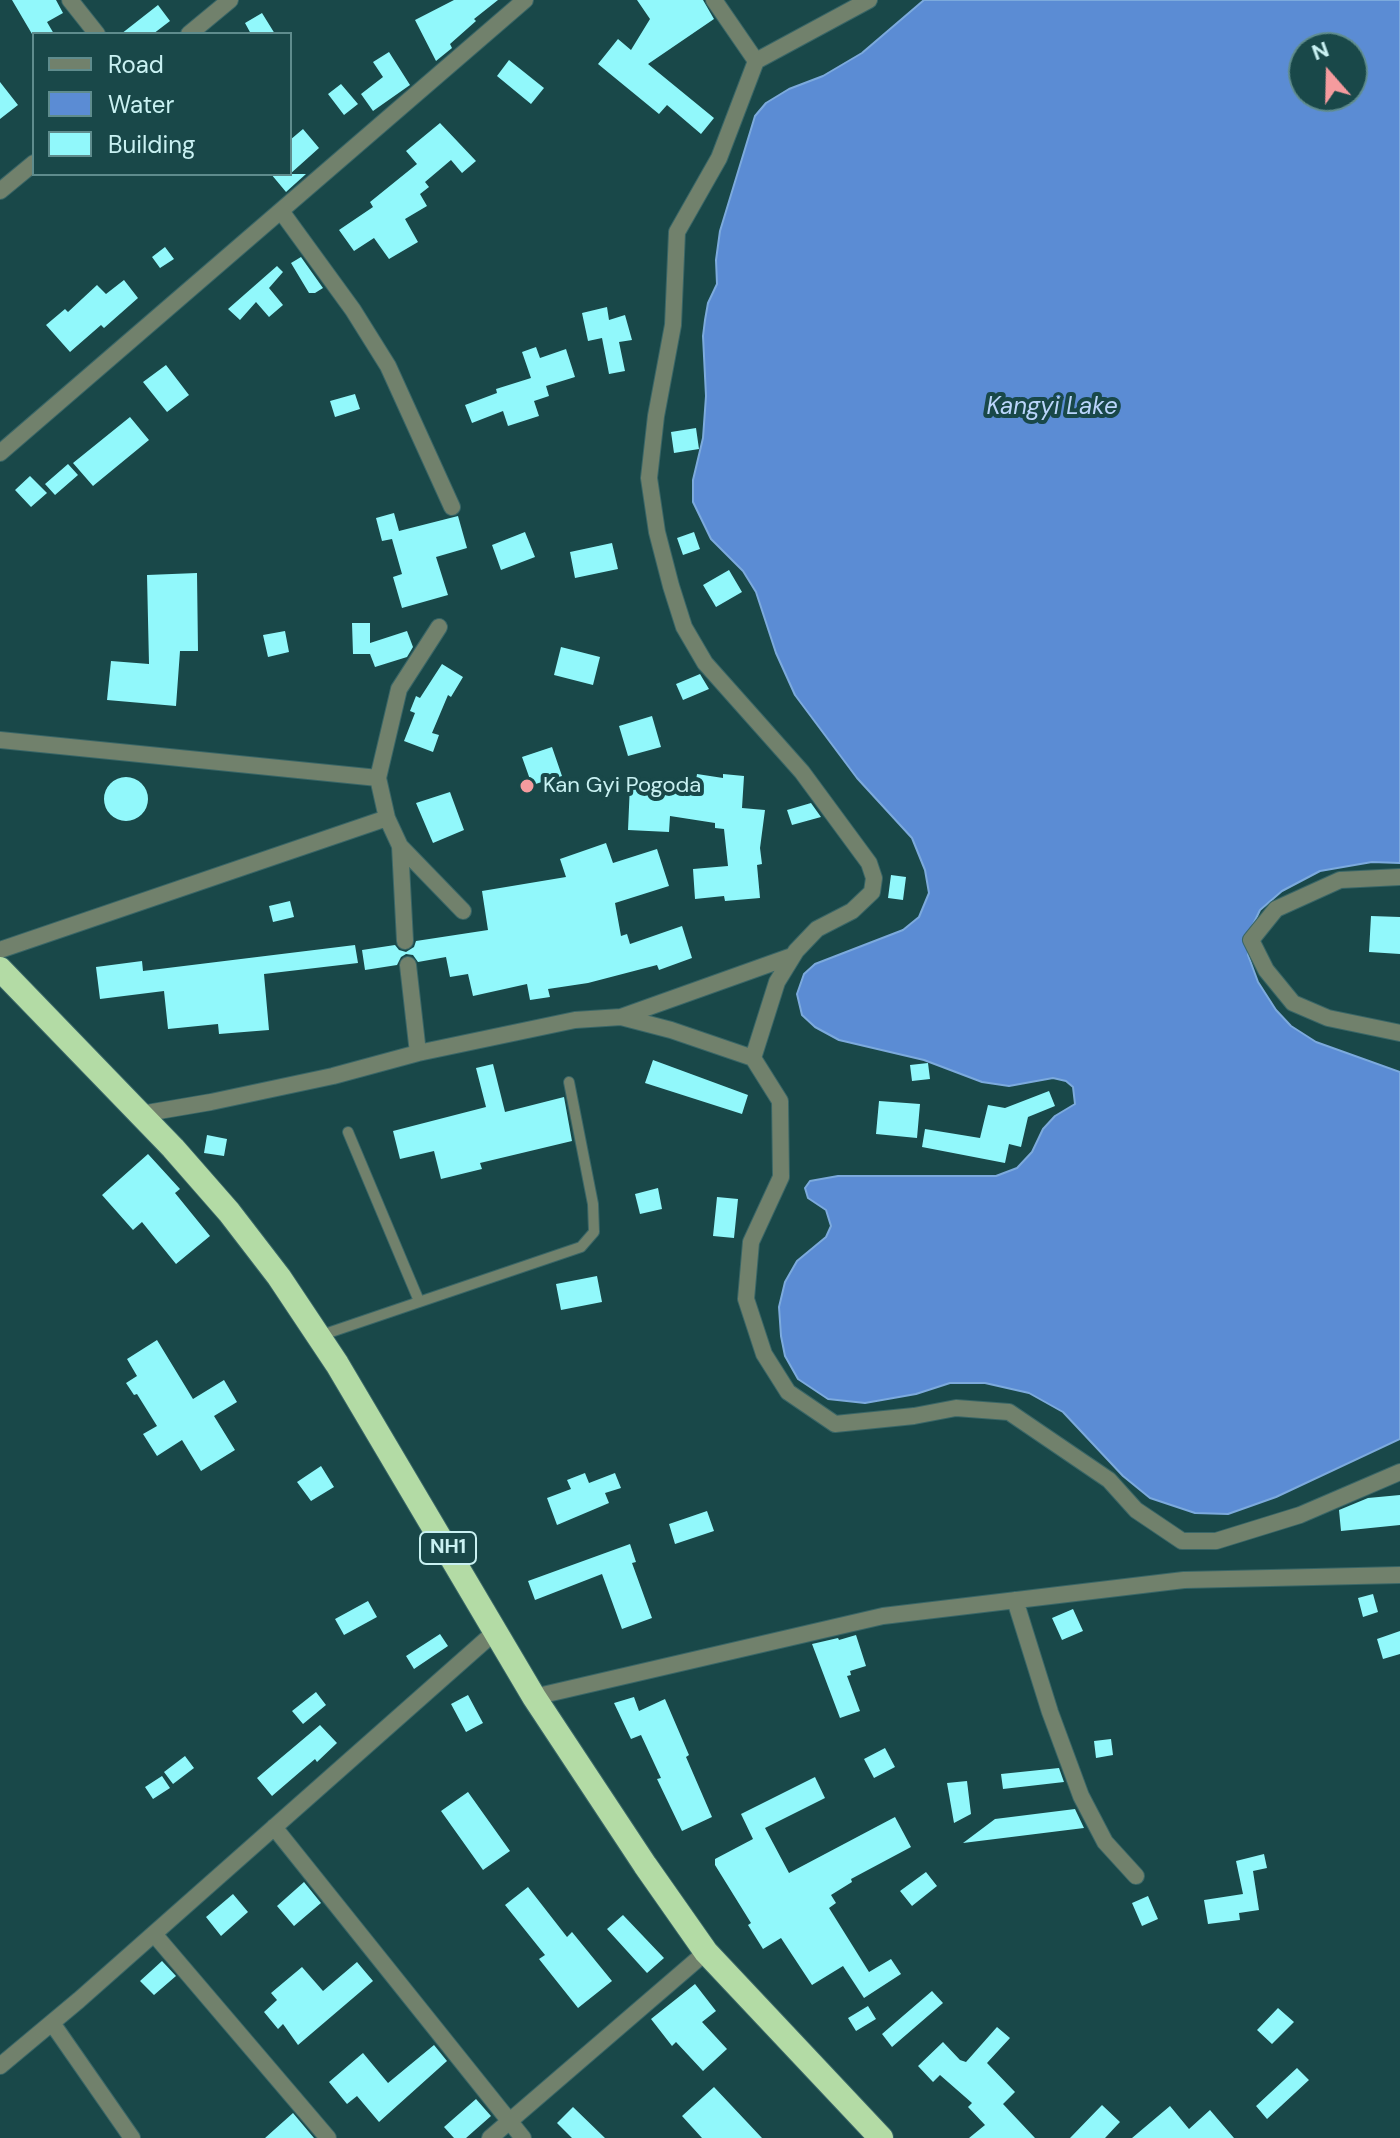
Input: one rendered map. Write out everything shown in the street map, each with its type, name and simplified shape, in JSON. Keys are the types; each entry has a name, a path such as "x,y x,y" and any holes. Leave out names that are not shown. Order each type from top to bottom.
{"highway":[{"name":"NH1","path":"0,969 141,1114 229,1212 279,1277 319,1336 497,1630 534,1697 645,1865 706,1952 881,2138"}],"street":[{"path":"70,0 95,32"},
{"path":"191,32 230,0"},
{"path":"0,453 525,0"},
{"path":"714,0 756,61"},
{"path":"753,1058 777,982 792,956 817,929 852,911 872,892 874,878 869,863 802,772 705,663 684,627 661,545 649,478 656,416 673,325 677,232 719,158 756,61 869,0"},
{"path":"3,182 32,164"},
{"path":"281,211 338,288 388,366 452,507"},
{"path":"439,627 399,689 378,778 387,818 400,846 463,911"},
{"path":"0,740 378,778"},
{"path":"0,950 387,818"},
{"path":"400,846 405,941"},
{"path":"1400,877 1340,880 1276,909 1251,940 1266,970 1293,1003 1328,1018 1400,1033"},
{"path":"141,1114 333,1076 418,1053 575,1020 621,1017 792,956"},
{"path":"408,965 418,1053"},
{"path":"621,1017 671,1030 753,1058 780,1101 781,1177 751,1242 746,1299 764,1354 788,1392 835,1424 914,1416 956,1408 1009,1412 1109,1480 1136,1510 1182,1541 1216,1541 1300,1515 1400,1472"},
{"path":"534,1697 883,1616 1184,1580 1400,1575"},
{"path":"1015,1600 1050,1712 1081,1796 1105,1842 1136,1876"},
{"path":"0,2066 497,1630"},
{"path":"274,1827 523,2138"},
{"path":"154,1934 328,2138"},
{"path":"490,2138 706,1952"},
{"path":"52,2023 132,2138"}],"lane":[{"path":"319,1336 581,1247 594,1232 593,1204 569,1082"},
{"path":"348,1132 419,1301"}],"water":[{"name":"Kangyi Lake","path":"924,0 1400,0 1400,863 1372,862 1320,871 1282,891 1260,910 1250,931 1248,955 1258,982 1276,1010 1291,1026 1316,1042 1400,1072 1400,1439 1276,1497 1228,1514 1195,1513 1150,1498 1123,1476 1063,1412 1029,1393 985,1383 950,1383 916,1394 865,1403 828,1399 798,1379 785,1356 779,1307 785,1282 797,1261 826,1237 831,1226 826,1210 808,1198 805,1188 810,1181 838,1176 996,1176 1017,1168 1032,1152 1043,1129 1055,1116 1075,1104 1073,1087 1066,1081 1053,1078 1009,1086 982,1082 924,1060 839,1040 815,1027 802,1015 797,994 804,974 815,964 903,930 919,917 929,893 925,870 912,838 857,778 795,695 776,653 756,592 743,571 711,539 693,502 693,480 703,438 706,396 705,320 708,303 717,284 720,231 755,116 766,103 789,89 823,76 862,53"}],"building":[{"path":"12,0 56,0 63,13 47,22 53,32 32,34"},
{"path":"454,0 498,0 474,19 476,21 450,44 452,48 436,61 415,20"},
{"path":"637,0 703,0 714,19 648,64 714,118 701,134 667,105 659,114 598,64 618,39 631,50 650,19"},
{"path":"158,5 170,21 156,32 124,32"},
{"path":"262,13 274,32 250,32 245,23"},
{"path":"389,52 410,85 373,111 361,94 383,77 373,62"},
{"path":"509,60 544,88 531,104 497,76"},
{"path":"0,82 18,105 0,119"},
{"path":"341,84 358,104 344,115 328,94"},
{"path":"440,123 476,161 462,173 451,160 425,182 429,187 420,194 427,206 405,219 418,242 389,259 374,238 354,251 339,230 373,207 370,202 417,164 406,151"},
{"path":"303,129 319,148 292,172 292,138"},
{"path":"306,174 286,192 273,176"},
{"path":"165,247 174,259 160,268 152,257"},
{"path":"301,257 323,288 315,293 309,293 291,263"},
{"path":"277,266 283,272 269,288 283,305 269,317 256,302 240,320 228,309"},
{"path":"124,280 138,298 70,352 46,325 65,309 68,312 97,285 106,294"},
{"path":"607,307 609,320 625,315 632,340 619,342 625,371 609,374 602,338 588,341 582,313"},
{"path":"536,347 540,358 566,349 575,377 546,386 549,396 534,401 539,416 508,426 503,411 472,423 465,405 497,393 496,389 531,378 522,352"},
{"path":"166,365 189,395 167,412 143,382"},
{"path":"355,394 360,409 335,417 330,401"},
{"path":"130,417 149,440 93,486 73,463"},
{"path":"696,428 699,449 674,453 671,432"},
{"path":"68,464 78,475 55,495 45,484"},
{"path":"30,476 47,493 31,507 15,490"},
{"path":"394,513 399,531 458,516 467,548 436,557 448,595 402,608 393,577 402,574 392,539 382,541 376,518"},
{"path":"525,532 535,557 501,570 492,545"},
{"path":"694,532 700,549 683,555 677,538"},
{"path":"612,543 618,569 575,578 570,552"},
{"path":"729,570 742,592 716,607 703,585"},
{"path":"197,573 198,651 180,651 176,706 107,700 111,661 149,664 147,575"},
{"path":"352,623 370,623 370,643 407,631 413,647 407,657 375,667 370,654 353,654"},
{"path":"285,631 289,652 268,657 263,635"},
{"path":"561,647 600,657 593,685 554,675"},
{"path":"442,664 463,677 451,697 448,695 432,733 439,735 433,752 404,741 415,713 410,711 416,696 420,698"},
{"path":"700,674 709,689 683,700 676,684"},
{"path":"652,716 661,747 628,756 619,726"},
{"path":"552,747 562,776 532,785 522,757"},
{"path":"697,774 723,778 723,774 744,776 742,808 765,810 760,848 762,864 757,865 760,898 725,901 724,896 695,899 693,869 728,866 724,829 715,828 715,823 670,816 669,832 628,830 630,784 695,787"},
{"path":"126,777 142,783 148,799 142,815 126,821 110,815 104,799 110,783"},
{"path":"450,792 464,830 433,843 416,803"},
{"path":"811,803 821,817 792,825 787,810"},
{"path":"606,843 613,863 657,849 669,886 615,903 621,936 627,934 630,944 682,926 692,958 659,970 657,965 588,983 548,989 550,997 530,1000 527,984 473,996 468,974 450,977 446,957 418,962 413,955 406,954 397,965 365,970 362,950 395,945 406,952 414,947 416,941 488,930 482,891 566,877 560,859"},
{"path":"891,875 906,877 903,900 888,898"},
{"path":"290,901 294,917 273,922 269,906"},
{"path":"1371,916 1400,917 1400,954 1369,952"},
{"path":"355,945 358,963 264,974 269,1030 219,1034 218,1024 168,1029 164,991 100,999 96,967 142,961 143,971"},
{"path":"653,1060 748,1095 742,1114 645,1083"},
{"path":"928,1063 930,1079 912,1081 910,1065"},
{"path":"493,1064 505,1112 564,1097 572,1141 480,1163 482,1169 441,1179 434,1151 400,1159 393,1131 486,1107 476,1068"},
{"path":"1049,1091 1055,1106 1028,1117 1021,1147 1009,1144 1005,1163 922,1147 925,1129 980,1138 988,1105 1005,1108"},
{"path":"879,1101 920,1104 917,1138 876,1134"},
{"path":"207,1135 227,1139 224,1156 204,1153"},
{"path":"148,1154 180,1189 175,1193 210,1236 176,1264 142,1222 133,1230 102,1195"},
{"path":"658,1188 662,1209 640,1214 635,1194"},
{"path":"717,1197 738,1199 734,1238 713,1236"},
{"path":"597,1276 602,1302 561,1310 556,1284"},
{"path":"157,1340 193,1399 224,1380 237,1402 214,1416 235,1450 201,1471 182,1440 157,1456 143,1434 157,1426 137,1394 134,1395 126,1383 137,1376 127,1359"},
{"path":"321,1466 334,1487 311,1501 297,1482"},
{"path":"585,1473 589,1483 615,1473 621,1488 605,1493 609,1503 557,1525 547,1498 571,1489 567,1480"},
{"path":"1400,1495 1400,1525 1341,1531 1339,1510 1368,1498"},
{"path":"707,1511 714,1531 675,1544 669,1524"},
{"path":"630,1544 636,1562 632,1563 652,1618 622,1629 602,1574 535,1600 528,1581"},
{"path":"1373,1594 1378,1612 1363,1617 1358,1598"},
{"path":"368,1601 377,1617 344,1635 335,1619"},
{"path":"1073,1609 1083,1631 1062,1640 1052,1618"},
{"path":"1400,1631 1400,1654 1383,1659 1377,1639"},
{"path":"440,1634 448,1646 414,1669 406,1656"},
{"path":"856,1635 866,1666 850,1671 851,1675 847,1676 860,1711 840,1718 812,1644"},
{"path":"316,1692 326,1705 303,1724 292,1711"},
{"path":"468,1695 483,1723 466,1732 451,1704"},
{"path":"634,1697 639,1711 665,1699 712,1817 682,1831 657,1779 661,1778 641,1735 631,1739 614,1703"},
{"path":"320,1725 337,1743 272,1796 257,1778"},
{"path":"1111,1739 1113,1755 1096,1758 1094,1741"},
{"path":"885,1748 895,1767 874,1778 864,1759"},
{"path":"185,1756 194,1768 173,1784 164,1772"},
{"path":"1059,1768 1064,1782 1003,1789 1001,1774"},
{"path":"162,1776 170,1788 153,1799 145,1787"},
{"path":"815,1777 825,1798 765,1828 789,1873 895,1817 911,1847 851,1879 852,1882 831,1895 836,1903 829,1908 869,1972 891,1959 901,1974 864,1998 843,1966 812,1985 781,1938 763,1949 748,1925 751,1923 715,1865 715,1859 753,1839 741,1814"},
{"path":"967,1781 971,1814 954,1823 947,1783"},
{"path":"468,1792 510,1851 483,1870 441,1811"},
{"path":"1075,1809 1084,1828 963,1843 995,1819"},
{"path":"1264,1854 1267,1868 1253,1871 1259,1910 1239,1913 1240,1920 1208,1924 1204,1900 1243,1894 1236,1861"},
{"path":"926,1872 937,1886 912,1906 900,1891"},
{"path":"304,1882 321,1903 294,1926 277,1906"},
{"path":"528,1887 567,1937 572,1932 612,1981 578,2008 539,1959 545,1955 505,1905"},
{"path":"233,1894 248,1912 221,1936 206,1917"},
{"path":"1148,1896 1158,1919 1142,1926 1132,1903"},
{"path":"623,1915 664,1958 647,1973 607,1929"},
{"path":"162,1961 176,1976 154,1995 140,1981"},
{"path":"357,1962 373,1981 298,2045 283,2024 278,2029 264,2012 277,2000 271,1993 302,1967 323,1991"},
{"path":"695,1984 716,2011 702,2022 727,2049 703,2071 676,2042 672,2046 651,2019"},
{"path":"932,1991 943,2003 892,2047 882,2034"},
{"path":"868,2006 876,2019 856,2031 848,2018"},
{"path":"1278,2008 1294,2022 1272,2044 1257,2030"},
{"path":"997,2027 1010,2038 987,2063 1015,2092 1003,2104 1035,2138 969,2138 985,2125 968,2107 972,2103 940,2075 933,2082 918,2066 943,2042 960,2060 966,2062"},
{"path":"434,2045 447,2061 379,2122 357,2096 347,2104 329,2082 363,2053 388,2083"},
{"path":"1297,2068 1309,2080 1267,2119 1256,2106"},
{"path":"714,2087 762,2138 702,2138 682,2116"},
{"path":"476,2099 491,2116 466,2138 454,2138 444,2127"},
{"path":"1102,2105 1120,2122 1105,2138 1070,2138"},
{"path":"1170,2106 1189,2129 1210,2110 1234,2138 1132,2138"},
{"path":"573,2107 605,2138 572,2138 557,2123"},
{"path":"293,2113 314,2138 265,2138"}],"place":[{"name":"Kan Gyi Pogoda","path":"527,786"}]}
